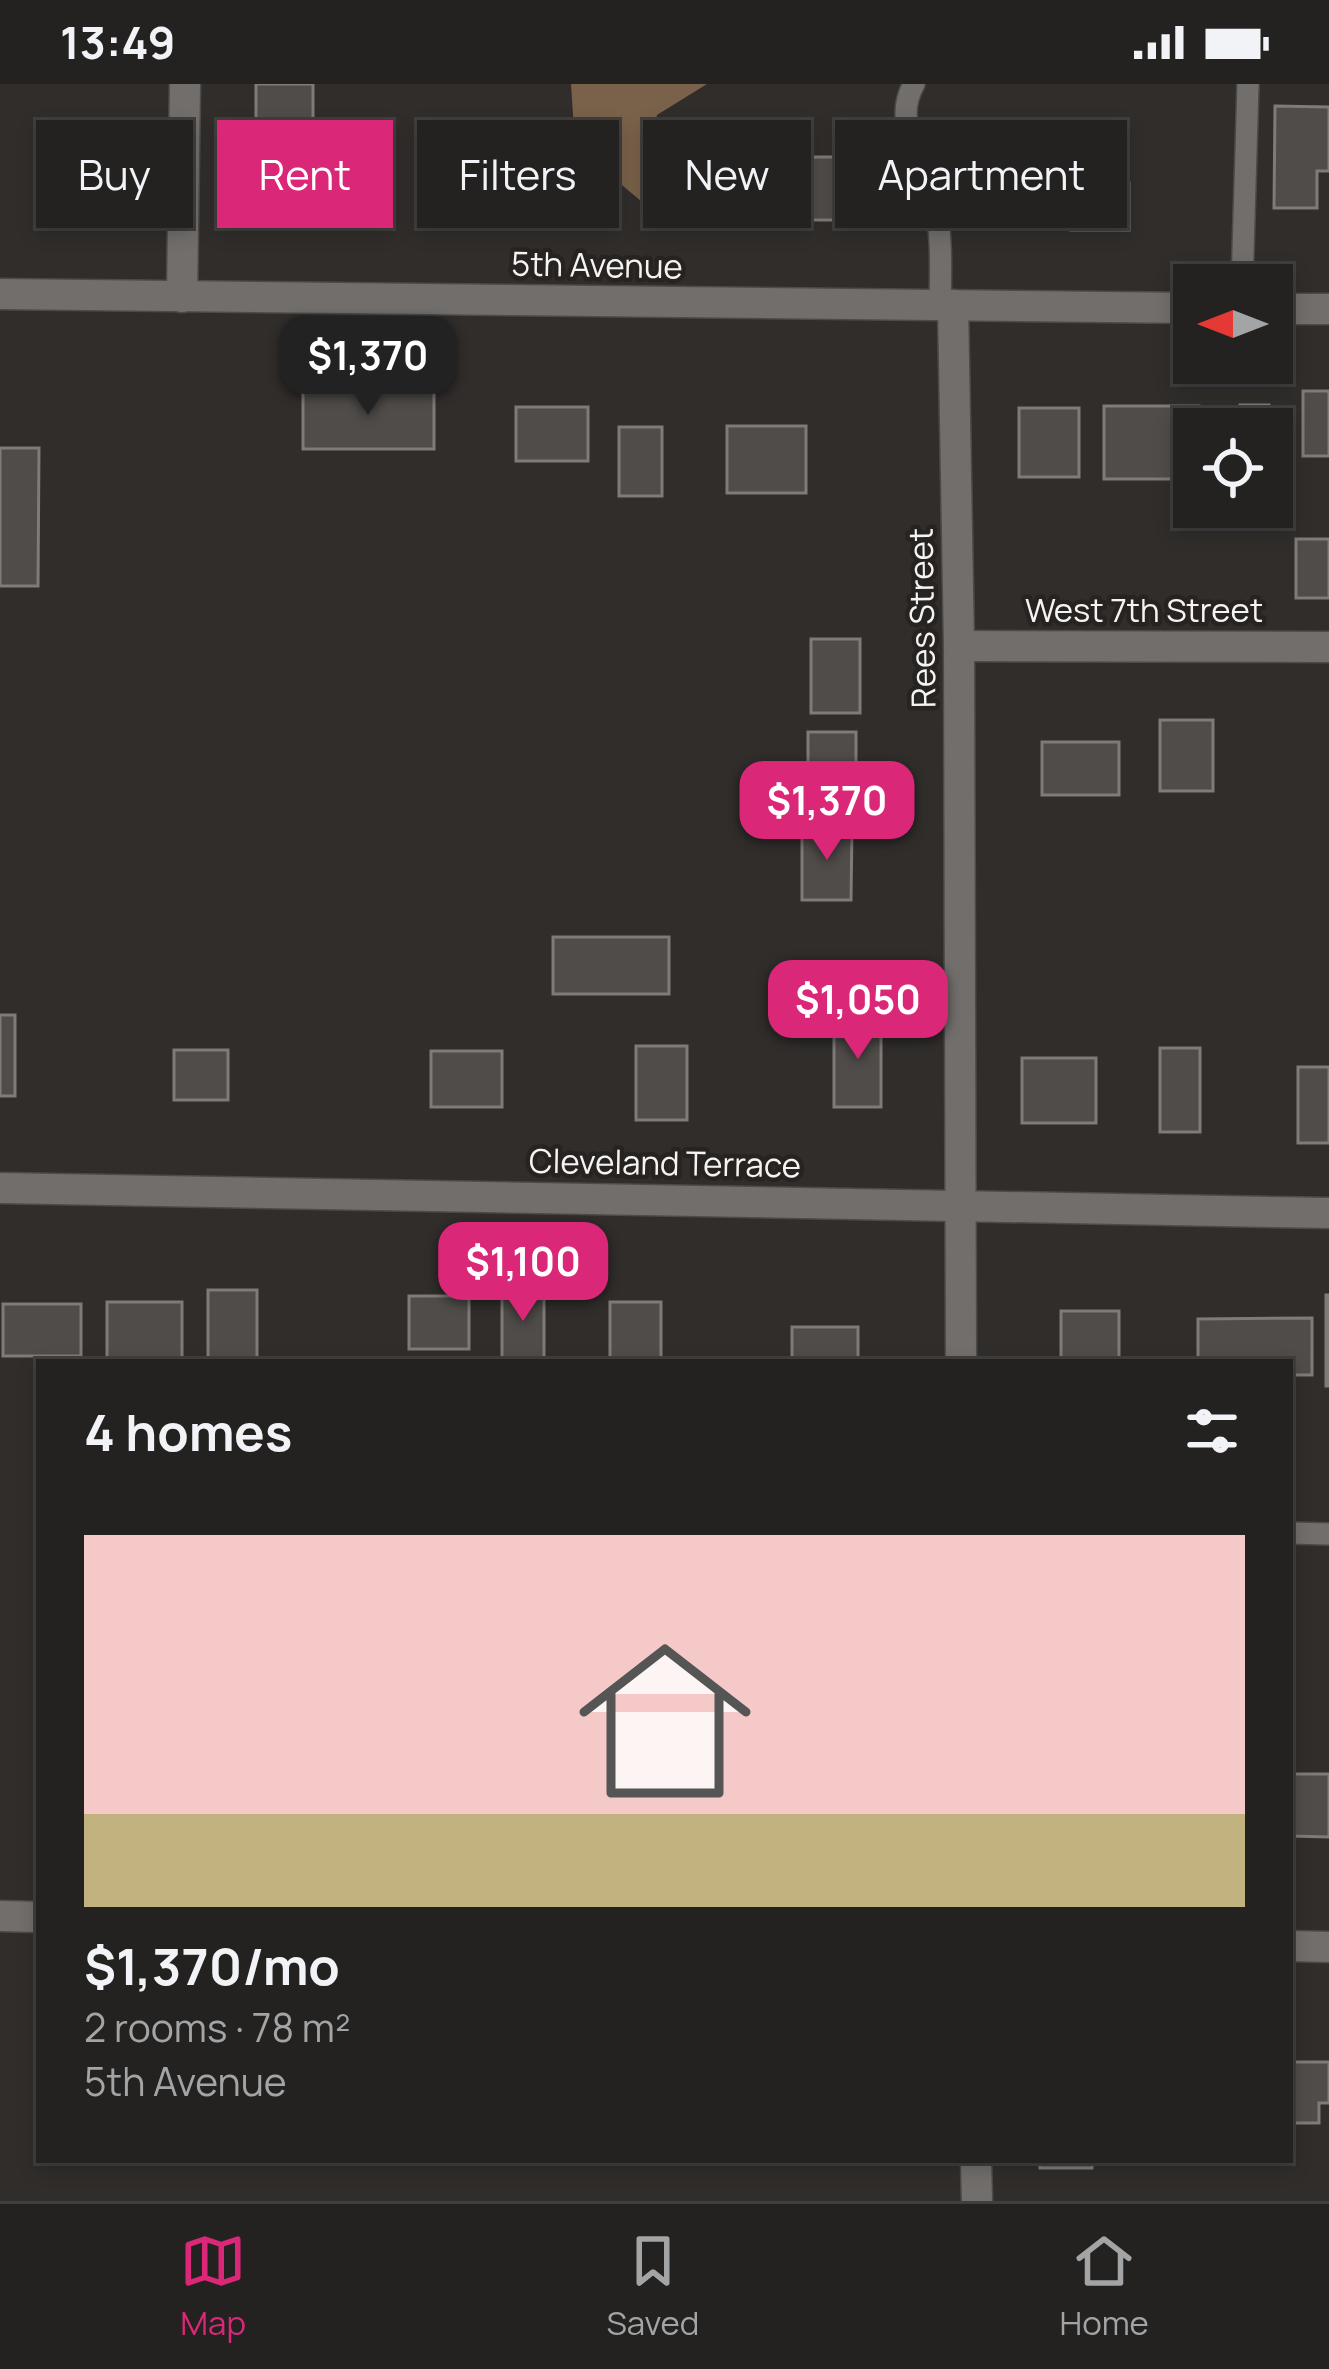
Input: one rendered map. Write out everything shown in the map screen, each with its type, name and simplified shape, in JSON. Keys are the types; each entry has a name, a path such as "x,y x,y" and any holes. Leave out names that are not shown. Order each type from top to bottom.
{"street":[{"path":"182,297 185,84"},
{"name":"5th Avenue","path":"0,294 1173,308"},
{"name":"Rees Street","path":"946,305 959,646 962,1359"},
{"path":"1293,308 1329,309"},
{"name":"West 7th Street","path":"959,646 1329,647"},
{"name":"Cleveland Terrace","path":"0,1188 1329,1213"},
{"path":"0,1916 36,1917"},
{"path":"1293,1946 1329,1947"},
{"path":"976,2163 977,2201"}],"lane":[{"path":"914,84 904,109 933,188 946,305"},
{"path":"1243,264 1248,84"},
{"path":"1293,1533 1329,1534"}],"shaded area":[{"path":"571,84 707,84 656,120 643,120 641,201 619,183 619,120 573,120"}],"building":[{"path":"256,84 313,84 313,120 256,120"},
{"path":"1275,106 1329,107 1329,171 1317,171 1317,208 1274,208"},
{"path":"811,157 835,157 835,220 811,220"},
{"path":"1129,183 1129,230 1071,230 1127,228"},
{"path":"303,386 434,386 434,449 303,449"},
{"path":"1303,391 1329,391 1329,456 1303,456"},
{"path":"1104,406 1199,406 1173,408 1173,479 1104,479"},
{"path":"516,407 588,407 588,461 516,461"},
{"path":"1019,408 1079,408 1079,477 1019,477"},
{"path":"727,426 806,426 806,493 727,493"},
{"path":"619,427 662,427 662,496 619,496"},
{"path":"0,448 39,448 38,586 0,586"},
{"path":"1296,539 1329,539 1329,598 1296,598"},
{"path":"811,639 860,639 860,713 811,713"},
{"path":"1160,720 1213,720 1213,791 1160,791"},
{"path":"808,732 856,732 856,806 808,806"},
{"path":"1042,742 1119,742 1119,795 1042,795"},
{"path":"802,827 852,827 851,900 802,900"},
{"path":"553,937 669,937 669,994 553,994"},
{"path":"0,1015 15,1015 15,1096 0,1096"},
{"path":"834,1018 881,1018 881,1107 834,1107"},
{"path":"636,1046 687,1046 687,1120 636,1120"},
{"path":"1160,1048 1200,1048 1200,1132 1160,1132"},
{"path":"174,1050 228,1050 228,1100 174,1100"},
{"path":"431,1051 502,1051 502,1107 431,1107"},
{"path":"1022,1058 1096,1058 1096,1123 1022,1123"},
{"path":"1298,1067 1329,1067 1329,1143 1298,1143"},
{"path":"502,1287 544,1287 544,1359 502,1359"},
{"path":"208,1290 257,1290 257,1359 208,1359"},
{"path":"1329,1295 1329,1386 1326,1386"},
{"path":"409,1296 469,1296 469,1349 409,1349"},
{"path":"107,1302 182,1302 182,1358 107,1358"},
{"path":"610,1302 661,1302 661,1359 610,1359"},
{"path":"3,1304 81,1304 81,1356 3,1356"},
{"path":"1061,1311 1119,1311 1119,1359 1061,1359"},
{"path":"1312,1318 1312,1375 1293,1375 1293,1359 1198,1359 1198,1319"},
{"path":"792,1327 858,1327 858,1359 792,1359"},
{"path":"1293,1774 1329,1774 1329,1837 1293,1836"},
{"path":"1293,2062 1329,2062 1329,2103 1319,2103 1319,2123 1293,2123"},
{"path":"1040,2163 1092,2163 1092,2168 1040,2168"}]}
